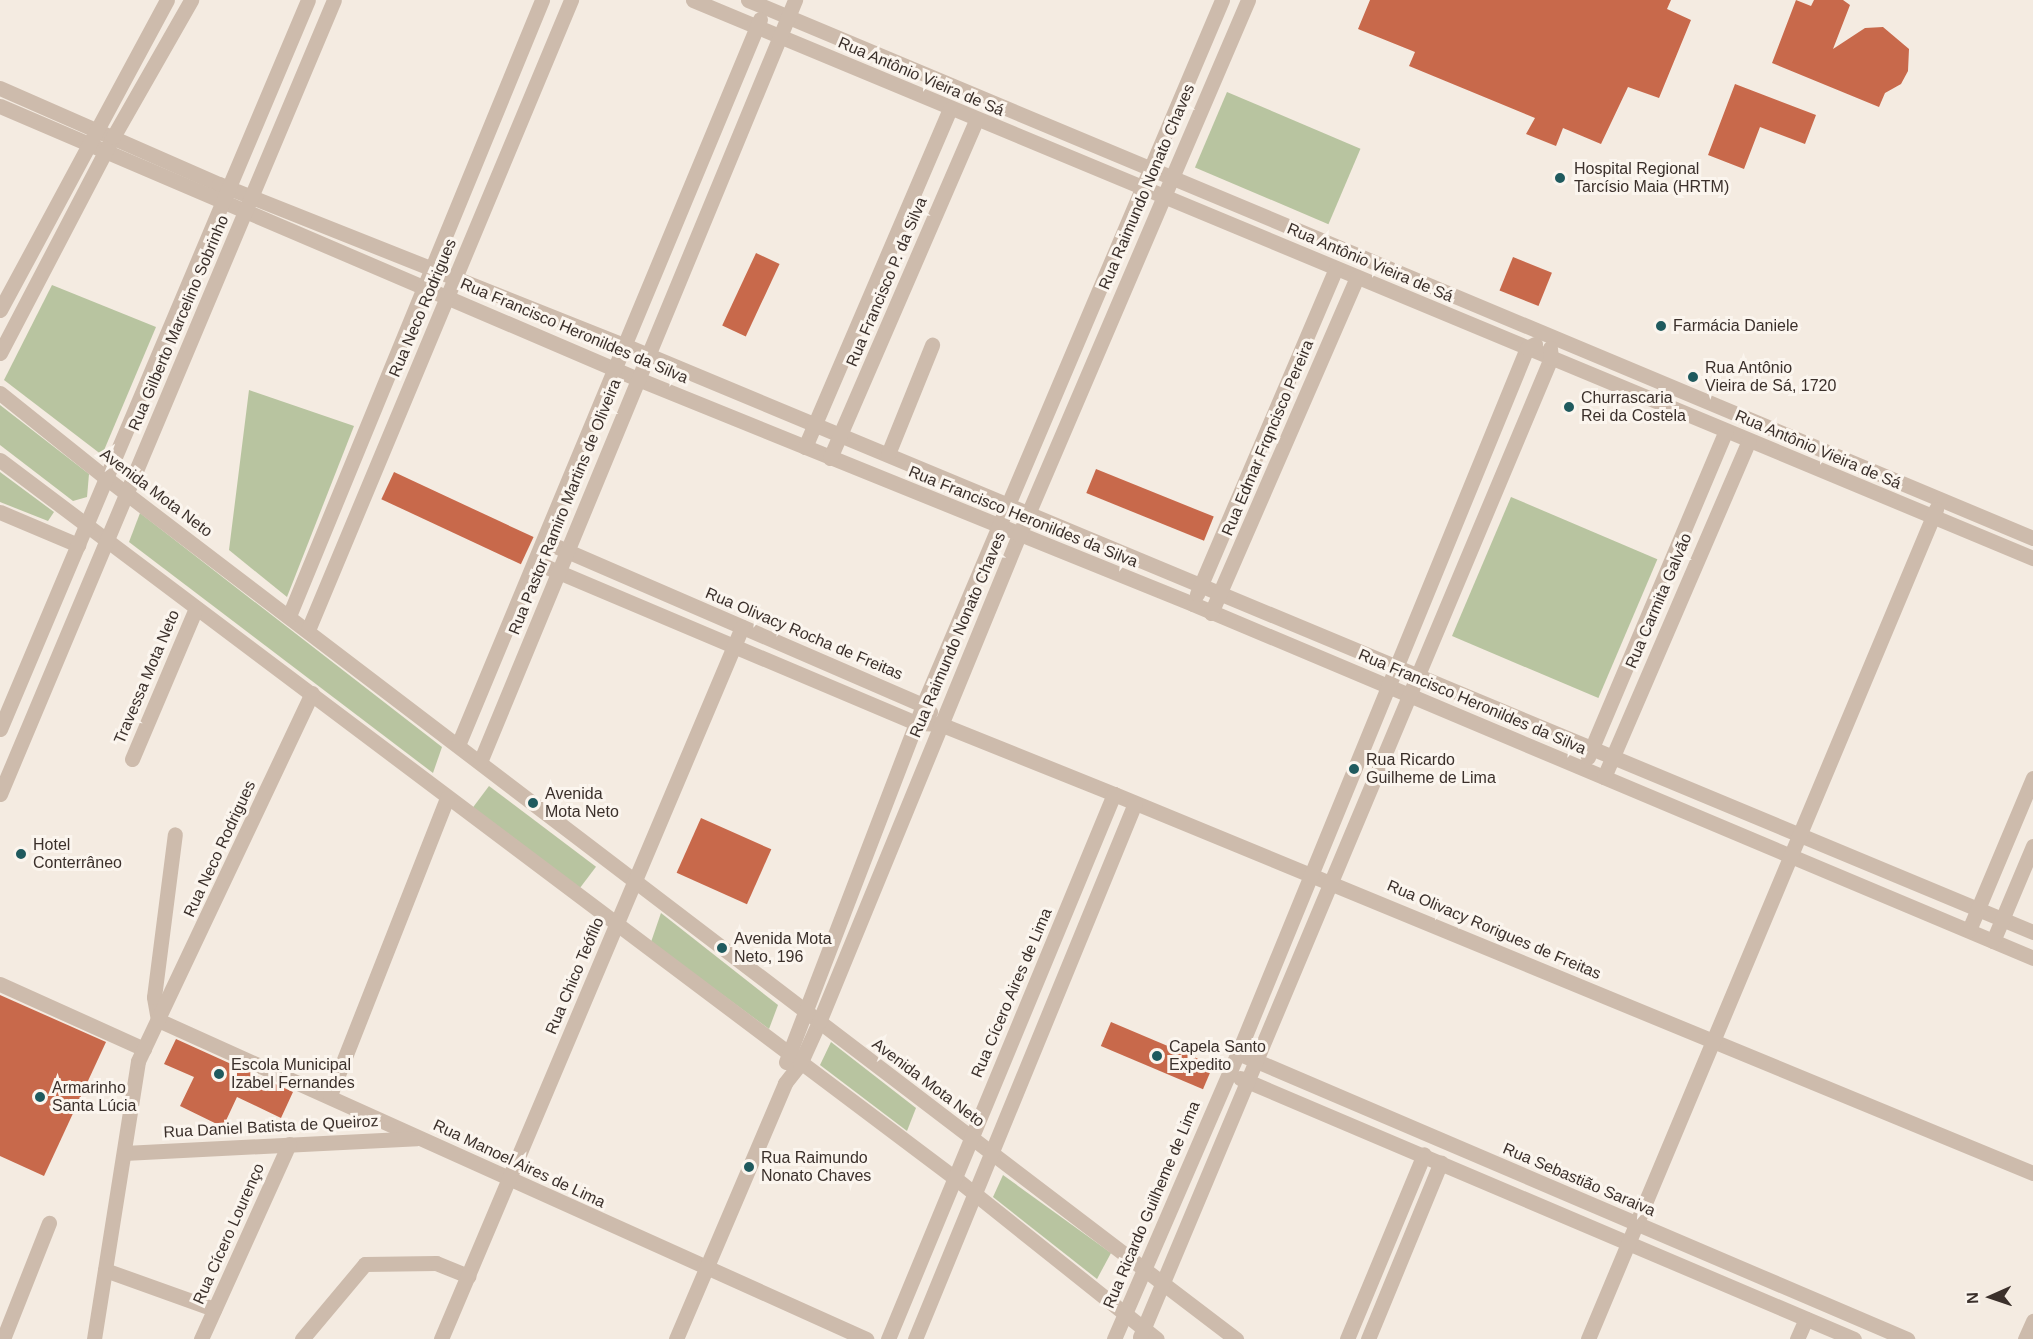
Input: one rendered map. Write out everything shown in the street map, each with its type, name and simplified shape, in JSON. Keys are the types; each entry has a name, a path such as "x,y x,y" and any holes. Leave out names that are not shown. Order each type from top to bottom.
{"street":[{"path":"0,310 167,0"},
{"path":"0,353 104,153 191,0"},
{"name":"Rua Gilberto Marcelino Sobrinho","path":"0,729 308,0"},
{"name":"Rua Gilberto Marcelino Sobrinho","path":"0,794 334,0"},
{"name":"Rua Neco Rodrigues","path":"289,616 542,0"},
{"name":"Rua Neco Rodrigues","path":"308,630 571,0"},
{"name":"Rua Antônio Vieira de Sá","path":"693,0 2033,558"},
{"name":"Rua Antônio Vieira de Sá","path":"748,0 767,3 787,16 1940,501 2033,538"},
{"name":"Rua Pastor Ramiro Martins de Oliveira","path":"480,762 795,0"},
{"name":"Rua Raimundo Nonato Chaves","path":"785,1083 787,1053 923,705 1222,0"},
{"name":"Rua Raimundo Nonato Chaves","path":"676,1339 785,1083 800,1064 819,1022 939,724 1161,196 1248,0"},
{"name":"Rua Pastor Ramiro Martins de Oliveira","path":"458,745 767,3"},
{"path":"155,22 174,31"},
{"path":"507,84 532,93"},
{"name":"Rua Francisco Heronildes da Silva","path":"0,88 228,188 455,277 816,424 2033,932"},
{"name":"Rua Francisco Heronildes da Silva","path":"0,106 222,204 425,287 613,369 1193,604 2033,958"},
{"name":"Rua Francisco P. da Silva","path":"805,447 951,109"},
{"name":"Rua Francisco P. da Silva","path":"830,458 977,119"},
{"name":"Rua Edmar Frqncisco Pereira","path":"1193,604 1336,268"},
{"name":"Rua Edmar Frqncisco Pereira","path":"1211,613 1357,277"},
{"path":"1141,1334 1258,1061 1551,358 1548,336 1527,348"},
{"path":"888,454 932,345"},
{"name":"Rua Ricardo Guilheme de Lima","path":"1114,1339 1238,1053 1386,686 1527,348"},
{"name":"Avenida Mota Neto","path":"0,393 106,478 1236,1339"},
{"path":"1273,417 1292,427"},
{"name":"Rua Carmita Galvão","path":"1584,768 1726,431"},
{"name":"Rua Carmita Galvão","path":"1604,777 1749,441"},
{"path":"0,460 86,527 107,540 312,693 447,798 800,1064 955,1178 1125,1315 1141,1334 1156,1339"},
{"path":"1588,1339 1940,501"},
{"path":"0,512 78,544"},
{"name":"Rua Olivacy Rocha de Freitas","path":"544,541 923,705 939,724"},
{"path":"536,562 916,723 939,724"},
{"path":"678,622 686,603"},
{"name":"Travessa Mota Neto","path":"132,759 196,608"},
{"name":"Rua Chico Teófilo","path":"441,1339 742,627"},
{"name":"Rua Neco Rodrigues","path":"94,1339 138,1061 312,693"},
{"name":"Rua Olivacy Rorigues de Freitas","path":"939,724 1332,882 2033,1173"},
{"path":"1969,930 2027,810 2033,778"},
{"name":"Rua Cícero Aires de Lima","path":"888,1339 1114,794"},
{"path":"330,1095 447,798"},
{"path":"1714,823 1724,802"},
{"path":"915,1339 1135,803"},
{"path":"158,1020 154,997 175,834"},
{"path":"1993,941 2033,846"},
{"path":"865,857 883,864"},
{"path":"0,984 144,1048"},
{"path":"1034,987 1055,997"},
{"path":"1253,1014 1274,1021"},
{"name":"Rua Manoel Aires de Lima","path":"158,1020 330,1095 508,1180 866,1339"},
{"name":"Rua Sebastião Saraiva","path":"1238,1053 1907,1339"},
{"path":"1229,1073 1806,1318 1823,1333 1854,1339"},
{"name":"Rua Daniel Batista de Queiroz","path":"123,1153 420,1138"},
{"name":"Rua Cícero Lourenço","path":"201,1339 289,1144"},
{"path":"1347,1339 1424,1154"},
{"path":"1368,1339 1441,1162"},
{"path":"3,1339 49,1223"},
{"path":"302,1339 365,1264 436,1263 468,1276"},
{"path":"105,1270 214,1310"},
{"path":"1771,1304 1779,1285"},
{"path":"1797,1339 1806,1318"},
{"path":"2025,1339 2033,1321"}],"green space":[{"path":"1227,92 1360,149 1328,224 1195,167"},
{"path":"52,285 156,327 102,455 4,380"},
{"path":"249,390 354,426 287,597 229,550"},
{"path":"0,405 89,474 87,497 73,501 0,445"},
{"path":"0,472 54,512 48,521 0,502"},
{"path":"1511,497 1657,559 1598,698 1452,636"},
{"path":"140,513 442,747 433,773 129,542"},
{"path":"489,786 596,867 579,890 472,809"},
{"path":"661,913 778,1005 769,1029 651,942"},
{"path":"831,1042 916,1108 907,1131 820,1065"},
{"path":"1003,1175 1111,1253 1097,1279 993,1197"}],"building":[{"path":"1370,0 1671,0 1667,9 1691,20 1659,98 1628,87 1601,144 1563,128 1556,146 1526,134 1535,118 1409,66 1415,52 1358,29"},
{"path":"1796,0 1811,6 1814,0 1843,0 1850,5 1833,49 1865,28 1883,27 1909,49 1908,71 1901,84 1885,93 1879,107 1772,63"},
{"path":"1735,84 1816,115 1805,144 1760,127 1744,169 1708,155"},
{"path":"756,253 780,264 746,336 722,326"},
{"path":"1513,257 1552,273 1538,306 1500,290"},
{"path":"1096,469 1214,517 1204,541 1086,493"},
{"path":"394,472 534,537 521,564 381,499"},
{"path":"701,818 771,849 747,904 677,873"},
{"name":"Armarinho Santa Lúcia","path":"0,995 106,1042 44,1176 0,1156"},
{"name":"Capela Santo Expedito","path":"1111,1022 1213,1065 1203,1089 1101,1046"},
{"name":"Escola Municipal Izabel Fernandes","path":"176,1039 293,1092 281,1118 237,1097 223,1127 180,1106 194,1077 164,1064"}],"place":[{"name":"Hospital Regional Tarcísio Maia (HRTM)","path":"1560,178"},
{"name":"Farmácia Daniele","path":"1661,326"},
{"name":"Rua Antônio Vieira de Sá, 1720","path":"1693,377"},
{"name":"Churrascaria Rei da Costela","path":"1569,407"},
{"name":"Rua Ricardo Guilheme de Lima","path":"1354,769"},
{"name":"Avenida Mota Neto","path":"533,803"},
{"name":"Hotel Conterrâneo","path":"21,854"},
{"name":"Avenida Mota Neto, 196","path":"722,948"},
{"name":"Capela Santo Expedito","path":"1157,1056"},
{"name":"Escola Municipal Izabel Fernandes","path":"219,1074"},
{"name":"Armarinho Santa Lúcia","path":"40,1097"},
{"name":"Rua Raimundo Nonato Chaves","path":"749,1167"}]}
